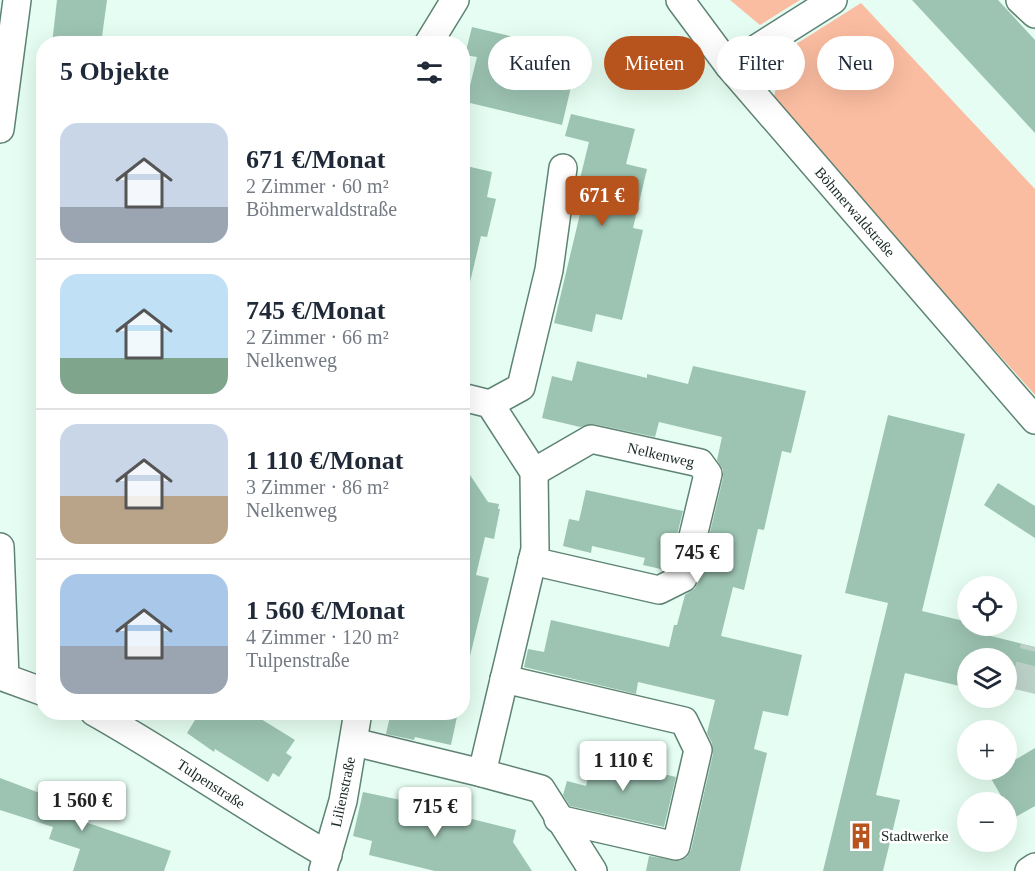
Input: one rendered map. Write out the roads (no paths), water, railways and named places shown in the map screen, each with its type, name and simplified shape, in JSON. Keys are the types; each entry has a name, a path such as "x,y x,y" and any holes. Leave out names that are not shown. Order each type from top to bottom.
{"street":[{"path":"0,129 17,0"},
{"path":"433,36 454,0"},
{"name":"Böhmerwaldstraße","path":"680,0 717,50"},
{"path":"776,36 833,0"},
{"path":"1020,0 1035,14"},
{"name":"Böhmerwaldstraße","path":"750,90 1035,420"},
{"path":"470,399 490,404 521,387 549,270 563,168"},
{"path":"482,773 535,549 534,472 490,404"},
{"name":"Nelkenweg","path":"532,561 659,590 683,578 708,474 700,463 591,439 534,472"},
{"path":"0,548 3,676 36,689"},
{"path":"504,679 684,721 698,750 676,846 558,819"},
{"name":"Tulpenstraße","path":"108,720 264,819 325,863"},
{"name":"Lilienstraße","path":"325,863 343,801 357,720"},
{"path":"354,742 541,789 593,871"},
{"path":"1029,871 1035,867"}],"tunnel":[{"path":"1023,691 1034,647"}],"place":[{"name":"Stadtwerke","path":"861,836"}]}
